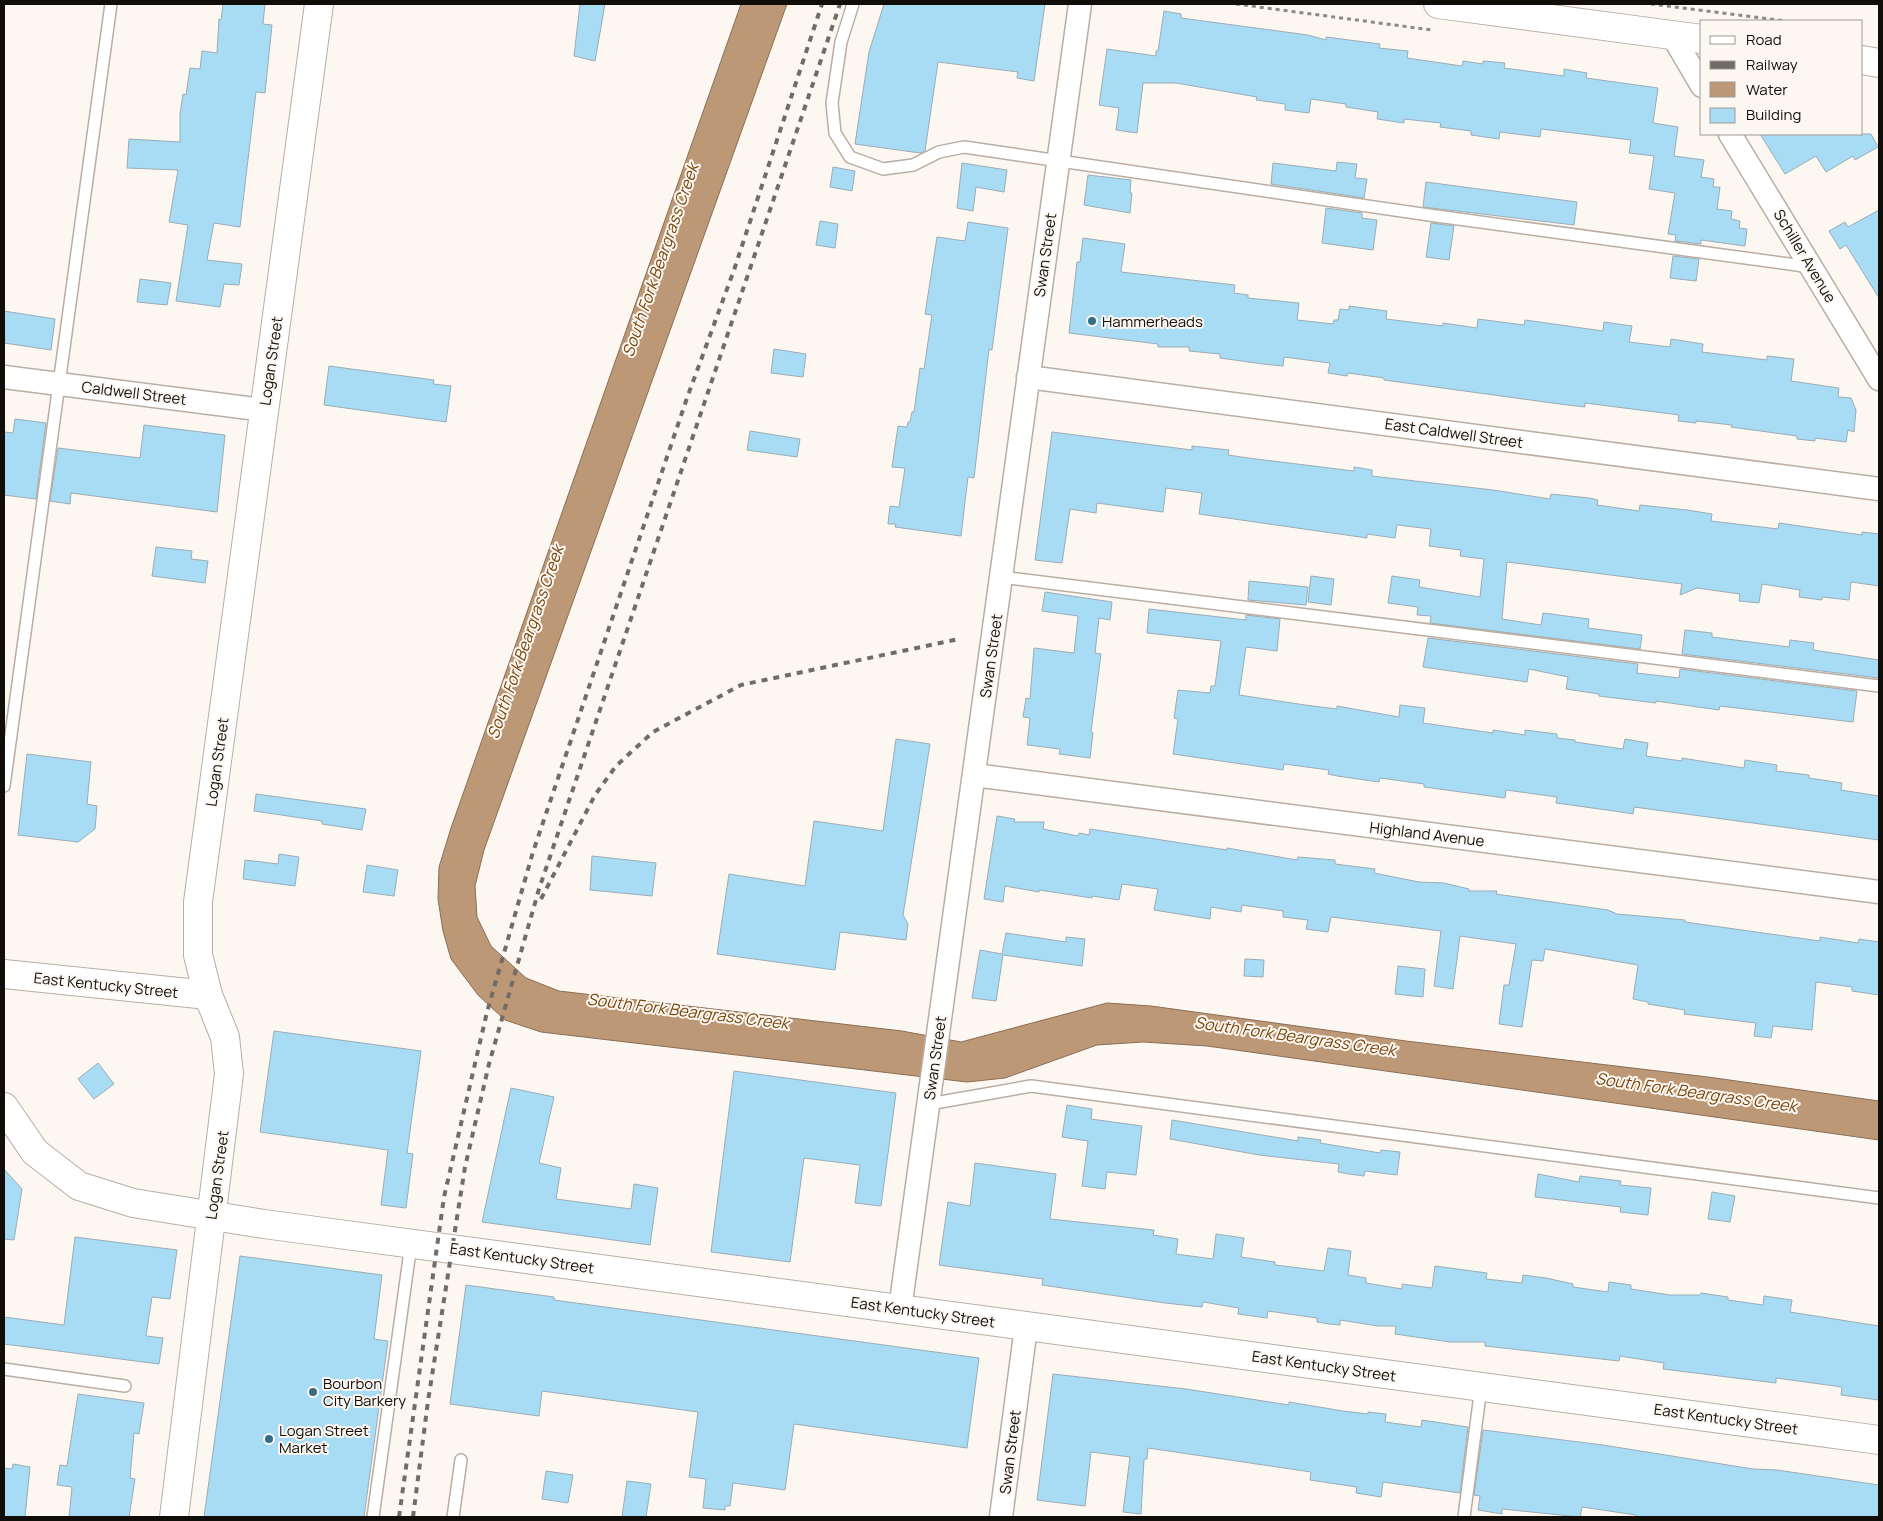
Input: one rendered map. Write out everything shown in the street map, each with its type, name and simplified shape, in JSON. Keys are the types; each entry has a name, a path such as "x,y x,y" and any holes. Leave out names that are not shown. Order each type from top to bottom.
{"street":[{"name":"Logan Street","path":"174,1517 229,1074 225,1037 208,995 198,955 198,902 319,4"},
{"name":"Swan Street","path":"900,1309 1080,4"},
{"path":"1438,4 1700,39"},
{"path":"1672,36 1700,83"},
{"path":"1863,60 1879,62"},
{"name":"Schiller Avenue","path":"1731,135 1879,379"},
{"name":"Caldwell Street","path":"4,377 264,410"},
{"name":"East Caldwell Street","path":"1028,377 1879,489"},
{"name":"Highland Avenue","path":"974,775 1879,892"},
{"name":"East Kentucky Street","path":"4,974 208,995"},
{"name":"East Kentucky Street","path":"4,1107 35,1152 79,1186 132,1203 212,1216 1026,1327 1879,1440"},
{"name":"Swan Street","path":"1001,1517 1026,1327"}],"lane":[{"path":"4,786 57,384 111,4"},
{"path":"853,4 841,42 832,103 834,134 850,157 883,169 913,166 940,152 964,146 1058,162 1811,267"},
{"path":"1001,577 1879,686"},
{"path":"930,1094 1031,1086 1879,1198"},
{"path":"373,1517 411,1243"},
{"path":"4,1369 125,1386"},
{"path":"1464,1517 1481,1387"},
{"path":"454,1517 461,1460"}],"path":[{"path":"1652,4 1778,20"}],"water":[{"name":"South Fork Beargrass Creek","path":"741,4 787,4 484,850 475,886 477,917 491,946 526,978 559,991 902,1031 961,1042 1107,1003 1151,1006 1406,1041 1708,1077 1879,1101 1879,1140 1207,1046 1143,1042 1097,1045 1005,1078 967,1082 541,1032 505,1020 478,995 451,959 443,931 438,899 439,867 451,828"}],"building":[{"path":"223,4 265,4 263,24 272,25 265,93 256,92 240,227 214,223 207,260 242,264 239,285 224,284 220,307 176,301 188,225 169,222 178,170 127,168 129,139 180,142 180,114 183,94 186,95 190,68 200,69 202,51 217,53 219,19 221,20"},
{"path":"580,4 605,4 595,61 574,56"},
{"path":"884,4 1045,4 1034,81 1017,78 1018,72 938,62 925,151 920,153 855,144 869,52"},
{"path":"1164,11 1181,14 1181,18 1308,35 1326,40 1326,37 1380,44 1379,48 1408,51 1407,58 1462,66 1463,61 1483,64 1483,61 1505,63 1504,68 1564,76 1564,69 1587,73 1586,78 1658,88 1653,123 1678,127 1674,156 1704,160 1701,177 1714,179 1713,187 1720,187 1717,209 1732,211 1731,219 1740,221 1739,228 1747,229 1745,246 1701,240 1701,244 1675,241 1676,235 1668,234 1675,193 1649,189 1654,156 1629,153 1631,140 1541,129 1540,137 1500,132 1499,139 1471,135 1471,131 1440,127 1441,123 1404,119 1404,123 1377,119 1378,112 1346,107 1346,104 1311,99 1309,113 1285,110 1285,104 1256,100 1257,97 1176,83 1143,83 1137,133 1116,130 1119,108 1099,105 1107,49 1156,56"},
{"path":"1871,134 1878,147 1855,160 1853,156 1826,172 1816,156 1785,174 1761,135"},
{"path":"1337,162 1357,164 1355,178 1367,179 1364,198 1271,184 1273,163 1336,171"},
{"path":"962,163 1007,170 1004,192 976,187 973,211 957,208"},
{"path":"833,167 855,171 852,191 830,187"},
{"path":"1088,175 1131,180 1130,213 1084,205"},
{"path":"1426,182 1577,202 1574,225 1423,207"},
{"path":"1326,208 1362,213 1362,218 1377,220 1373,250 1322,243"},
{"path":"1879,210 1879,298 1846,245 1840,249 1829,231 1845,222 1848,227"},
{"path":"820,221 838,224 835,248 816,245"},
{"path":"968,222 1008,228 992,350 989,349 974,478 968,477 961,536 895,527 896,524 888,524 890,506 899,507 905,468 892,467 898,426 907,427 908,422 910,422 912,412 914,412 920,368 924,369 932,315 925,314 937,237 965,241"},
{"path":"1431,223 1454,226 1449,260 1426,257"},
{"path":"1083,238 1125,244 1121,272 1235,285 1234,293 1248,295 1248,298 1299,303 1297,320 1333,324 1334,320 1338,320 1340,309 1349,310 1349,306 1387,311 1386,319 1443,326 1443,323 1477,328 1478,319 1524,325 1525,320 1603,331 1604,322 1632,326 1629,342 1670,347 1671,339 1703,344 1702,352 1767,360 1767,356 1794,359 1791,381 1839,388 1838,397 1851,398 1856,410 1854,432 1848,430 1846,442 1815,438 1815,441 1797,439 1797,436 1731,427 1732,425 1678,421 1679,415 1585,403 1585,407 1567,405 1384,380 1384,378 1348,373 1347,376 1328,373 1330,363 1284,357 1283,366 1263,364 1220,358 1220,354 1189,351 1189,347 1158,347 1158,344 1069,333 1077,262 1080,262"},
{"path":"1673,256 1699,259 1696,281 1670,278"},
{"path":"140,279 171,283 167,305 137,302"},
{"path":"4,311 55,319 51,350 4,343"},
{"path":"774,349 806,354 803,377 771,373"},
{"path":"329,366 434,380 433,384 451,386 446,422 324,405"},
{"path":"15,419 46,423 36,499 4,495 4,432 13,433"},
{"path":"144,425 225,435 217,512 71,493 70,504 50,501 58,448 140,458"},
{"path":"750,431 800,439 797,457 747,450"},
{"path":"1052,432 1192,450 1192,446 1229,450 1228,455 1354,471 1354,467 1372,470 1372,476 1493,490 1550,499 1551,494 1589,498 1598,500 1597,505 1639,511 1640,505 1687,510 1712,514 1711,521 1778,529 1779,523 1862,535 1862,532 1879,534 1879,586 1851,582 1849,600 1822,597 1822,600 1799,597 1800,590 1762,584 1759,603 1739,601 1740,594 1697,588 1680,595 1682,584 1507,562 1502,619 1541,625 1543,613 1589,619 1588,628 1642,635 1640,649 1430,623 1431,616 1417,615 1418,607 1388,603 1392,576 1420,580 1419,587 1480,597 1484,559 1460,556 1461,550 1429,546 1431,529 1397,525 1395,538 1367,534 1367,538 1199,514 1202,493 1166,488 1163,512 1097,503 1096,513 1070,509 1062,563 1035,560"},
{"path":"156,547 192,551 191,559 208,561 205,583 152,576"},
{"path":"1311,576 1334,579 1331,605 1308,602"},
{"path":"1249,581 1308,587 1306,605 1248,600"},
{"path":"1045,592 1112,602 1110,620 1099,618 1095,653 1101,654 1091,732 1093,733 1090,758 1059,754 1060,749 1027,745 1030,718 1023,717 1026,698 1030,699 1034,648 1074,653 1078,616 1042,611"},
{"path":"1149,609 1246,620 1246,615 1280,619 1277,651 1246,647 1239,695 1337,709 1337,706 1399,717 1400,705 1425,708 1423,723 1493,733 1493,730 1525,735 1525,730 1557,734 1557,738 1623,749 1625,739 1648,743 1646,756 1682,761 1682,758 1744,768 1745,760 1777,765 1776,771 1809,775 1809,778 1842,783 1841,790 1879,796 1879,840 1634,807 1633,814 1556,803 1557,797 1506,790 1505,798 1424,787 1424,784 1380,778 1379,782 1337,776 1328,774 1329,770 1284,764 1283,770 1173,754 1178,719 1174,718 1178,690 1210,693 1211,686 1215,686 1221,641 1147,633"},
{"path":"1685,630 1712,633 1712,637 1789,647 1790,640 1814,643 1813,650 1879,660 1879,678 1682,654"},
{"path":"1428,638 1638,664 1637,673 1679,678 1680,669 1857,691 1853,722 1720,706 1719,710 1656,701 1656,703 1599,696 1599,694 1566,689 1568,677 1529,669 1527,682 1423,667"},
{"path":"896,739 930,744 903,915 908,924 906,940 840,932 835,970 717,954 729,874 805,886 814,821 883,831"},
{"path":"27,754 91,762 87,804 97,806 95,829 78,842 18,835"},
{"path":"256,794 366,809 362,830 322,824 322,821 254,811"},
{"path":"997,816 1015,819 1014,822 1044,822 1043,829 1078,836 1079,833 1089,835 1090,829 1227,850 1227,848 1297,860 1298,857 1335,860 1335,864 1375,869 1374,873 1419,882 1444,883 1469,889 1469,891 1497,891 1496,894 1608,910 1617,914 1685,920 1685,922 1820,941 1820,937 1858,943 1859,939 1879,942 1879,995 1852,991 1852,987 1816,982 1812,1030 1773,1026 1771,1038 1754,1036 1756,1023 1684,1014 1685,1010 1648,1004 1648,1002 1633,999 1638,965 1545,949 1543,961 1532,960 1522,1027 1499,1024 1504,985 1509,985 1516,944 1460,936 1453,989 1434,986 1441,931 1331,917 1328,932 1306,929 1308,920 1283,917 1283,911 1242,905 1241,912 1211,907 1210,919 1154,910 1158,889 1122,884 1119,900 1039,890 1039,892 1005,886 1003,902 984,899"},
{"path":"279,854 299,857 295,886 243,879 245,860 278,864"},
{"path":"592,856 656,863 652,896 590,890"},
{"path":"367,865 398,870 394,896 363,892"},
{"path":"1006,933 1066,942 1066,937 1085,939 1082,966 1003,955 996,1001 972,998 980,950 1002,954"},
{"path":"1245,959 1264,960 1263,977 1244,976"},
{"path":"1398,966 1425,969 1423,997 1395,994"},
{"path":"274,1031 421,1051 407,1153 413,1154 406,1208 381,1205 388,1150 260,1132"},
{"path":"98,1063 114,1084 94,1099 78,1079"},
{"path":"734,1071 896,1093 881,1206 855,1203 860,1165 804,1158 790,1262 711,1252"},
{"path":"511,1088 554,1097 539,1163 561,1168 556,1199 631,1209 634,1184 658,1188 650,1245 482,1222"},
{"path":"1067,1105 1092,1109 1091,1119 1142,1126 1136,1175 1107,1172 1105,1189 1082,1186 1088,1141 1062,1137"},
{"path":"1172,1120 1298,1141 1298,1137 1321,1140 1320,1143 1380,1153 1381,1150 1400,1152 1397,1175 1365,1171 1364,1176 1349,1174 1338,1172 1339,1164 1259,1155 1170,1139"},
{"path":"975,1163 1056,1174 1050,1219 1154,1230 1153,1235 1178,1239 1176,1254 1213,1259 1216,1234 1244,1238 1241,1257 1275,1262 1275,1265 1324,1271 1328,1248 1351,1251 1348,1275 1366,1278 1366,1283 1402,1289 1402,1284 1432,1288 1435,1266 1487,1273 1486,1279 1522,1283 1523,1275 1573,1284 1573,1287 1608,1292 1609,1282 1631,1285 1631,1289 1670,1295 1700,1295 1701,1293 1728,1297 1728,1300 1763,1305 1764,1296 1792,1300 1790,1312 1879,1326 1879,1400 1841,1395 1842,1387 1776,1378 1776,1383 1663,1369 1664,1363 1620,1356 1619,1361 1485,1346 1485,1342 1450,1342 1395,1334 1396,1326 1378,1326 1340,1320 1340,1325 1329,1324 1317,1322 1317,1318 1268,1311 1267,1318 1238,1314 1239,1308 1203,1302 1202,1307 1165,1303 1042,1285 1043,1279 939,1265 948,1202 970,1206"},
{"path":"4,1169 22,1189 14,1240 4,1239"},
{"path":"1538,1174 1579,1182 1580,1176 1621,1181 1620,1185 1651,1188 1648,1215 1620,1212 1621,1207 1535,1197"},
{"path":"1712,1192 1735,1196 1730,1222 1708,1219"},
{"path":"75,1237 177,1250 170,1299 152,1297 146,1336 163,1338 159,1364 4,1344 4,1317 64,1325"},
{"path":"240,1256 382,1275 374,1339 388,1341 364,1517 204,1517"},
{"path":"466,1285 554,1297 554,1300 979,1358 967,1448 794,1424 785,1490 733,1483 730,1506 725,1506 725,1510 703,1508 706,1479 689,1477 698,1412 542,1391 539,1416 450,1404"},
{"path":"1053,1374 1186,1389 1289,1405 1289,1402 1343,1411 1386,1414 1385,1422 1421,1427 1422,1420 1468,1427 1460,1493 1383,1482 1381,1497 1356,1493 1357,1487 1310,1480 1311,1472 1148,1448 1147,1459 1144,1459 1141,1514 1123,1512 1130,1457 1091,1452 1085,1506 1037,1500"},
{"path":"78,1394 144,1403 139,1434 134,1433 130,1478 135,1479 129,1517 69,1517 72,1487 57,1485 60,1465 67,1466"},
{"path":"1483,1430 1603,1445 1753,1469 1777,1470 1879,1485 1879,1517 1636,1517 1636,1515 1582,1507 1580,1517 1502,1509 1502,1514 1478,1510 1480,1496 1474,1495"},
{"path":"13,1464 30,1467 25,1517 4,1517 4,1468 12,1469"},
{"path":"546,1471 573,1475 568,1503 542,1499"},
{"path":"627,1481 651,1484 646,1517 622,1517"}],"railway":[{"path":"399,1517 444,1197 487,1012 533,852 687,398 734,270 822,4"},
{"path":"413,1517 428,1401 465,1167 489,1064 539,889 840,4"},
{"path":"541,899 595,795 616,766 653,732 741,685 959,639"}],"place":[{"name":"Hammerheads","path":"1092,321"},
{"name":"Bourbon City Barkery","path":"313,1392"},
{"name":"Logan Street Market","path":"269,1439"}]}
